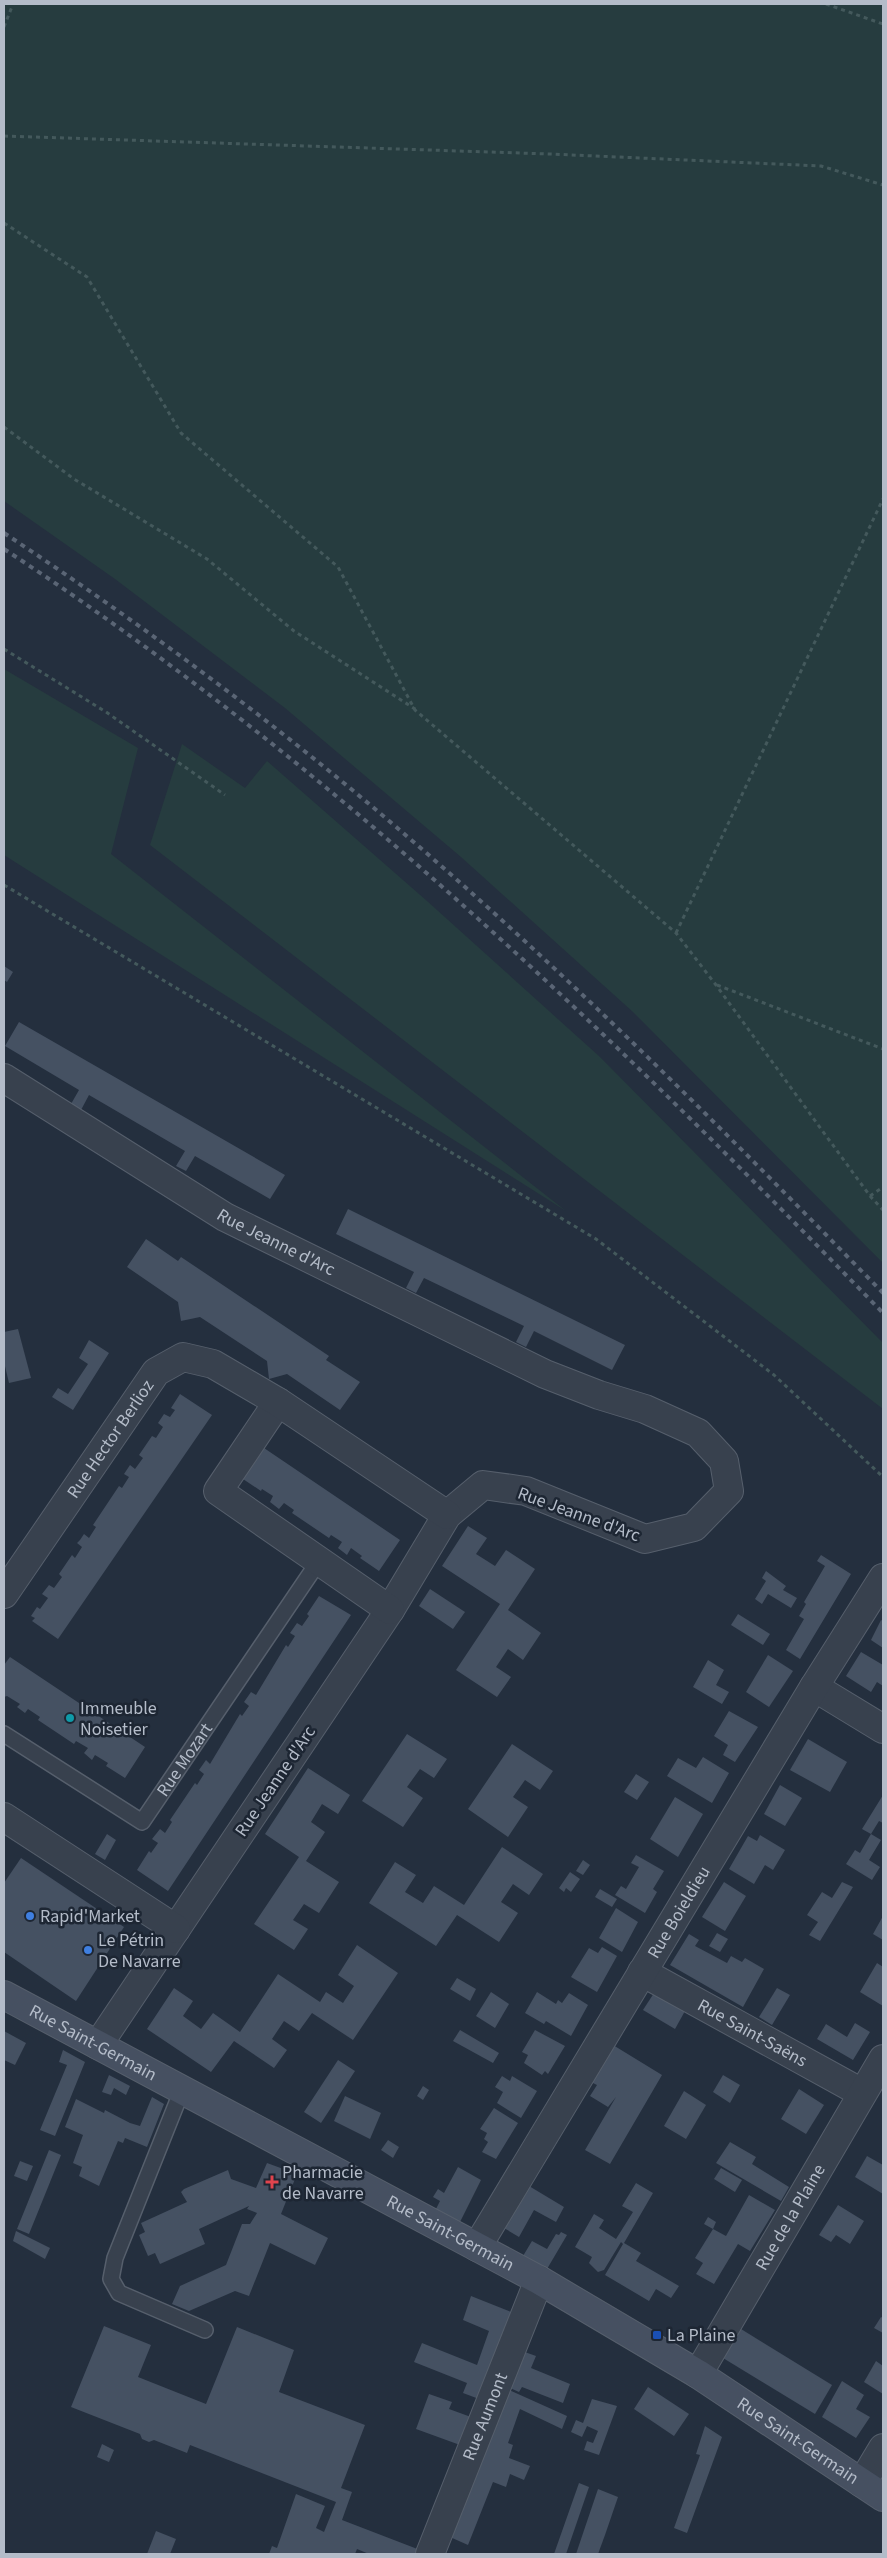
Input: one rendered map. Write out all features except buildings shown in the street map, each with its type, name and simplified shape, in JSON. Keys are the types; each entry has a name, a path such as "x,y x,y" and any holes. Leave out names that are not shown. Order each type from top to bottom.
{"street":[{"name":"Rue Jeanne d'Arc","path":"4,1078 224,1217 545,1374 599,1395 645,1408 698,1433 724,1461 729,1491 694,1527 645,1539 526,1491 483,1485 447,1515 390,1610 98,2045"},
{"name":"Rue Hector Berlioz","path":"4,1594 156,1372 183,1357 213,1364 278,1402"},
{"path":"390,1610 218,1491 278,1402 447,1515"},
{"name":"Rue Boieldieu","path":"477,2247 814,1687 883,1578"},
{"path":"814,1687 883,1729"},
{"path":"4,1817 176,1929"},
{"name":"Rue Saint-Saëns","path":"642,1972 862,2093"},
{"name":"Rue Saint-Germain","path":"4,1995 539,2280 698,2374 873,2490"},
{"name":"Rue de la Plaine","path":"698,2374 883,2059"},
{"name":"Rue Aumont","path":"430,2554 539,2280"},
{"path":"873,2490 883,2448"}],"lane":[{"name":"Rue Mozart","path":"4,1734 142,1822 319,1560"},
{"path":"182,2090 115,2258 111,2279 120,2293 205,2330"}],"path":[{"path":"4,27 12,4"},
{"path":"826,4 883,24"},
{"path":"4,136 540,154 821,166 883,185"},
{"path":"4,223 87,277 181,432 338,567 415,710"},
{"path":"4,428 74,479 207,559 294,631 415,710 676,933 870,1196 883,1210"},
{"path":"676,933 883,499"},
{"path":"4,649 106,712 225,795"},
{"path":"4,885 596,1239 774,1376 883,1477"},
{"path":"716,985 883,1049"},
{"path":"870,1196 883,1187"}],"green space":[{"path":"4,4 883,4 883,1263 633,1012 461,857 285,708 115,579 4,501"},
{"path":"4,669 138,748 111,854 566,1211 4,855"},
{"path":"182,744 245,788 267,761 427,901 600,1057 883,1343 883,1409 150,845"}],"railway":[{"path":"4,533 103,600 248,707 296,744 453,876 641,1051 883,1293"},
{"path":"4,549 125,632 241,719 354,811 465,907 572,1005 677,1106 883,1313"}],"place":[{"name":"Immeuble Noisetier","path":"70,1718"},
{"name":"Rapid'Market","path":"30,1916"},
{"name":"Le Pétrin De Navarre","path":"88,1950"},
{"name":"Pharmacie de Navarre","path":"272,2182"},
{"name":"La Plaine","path":"657,2335"}]}
